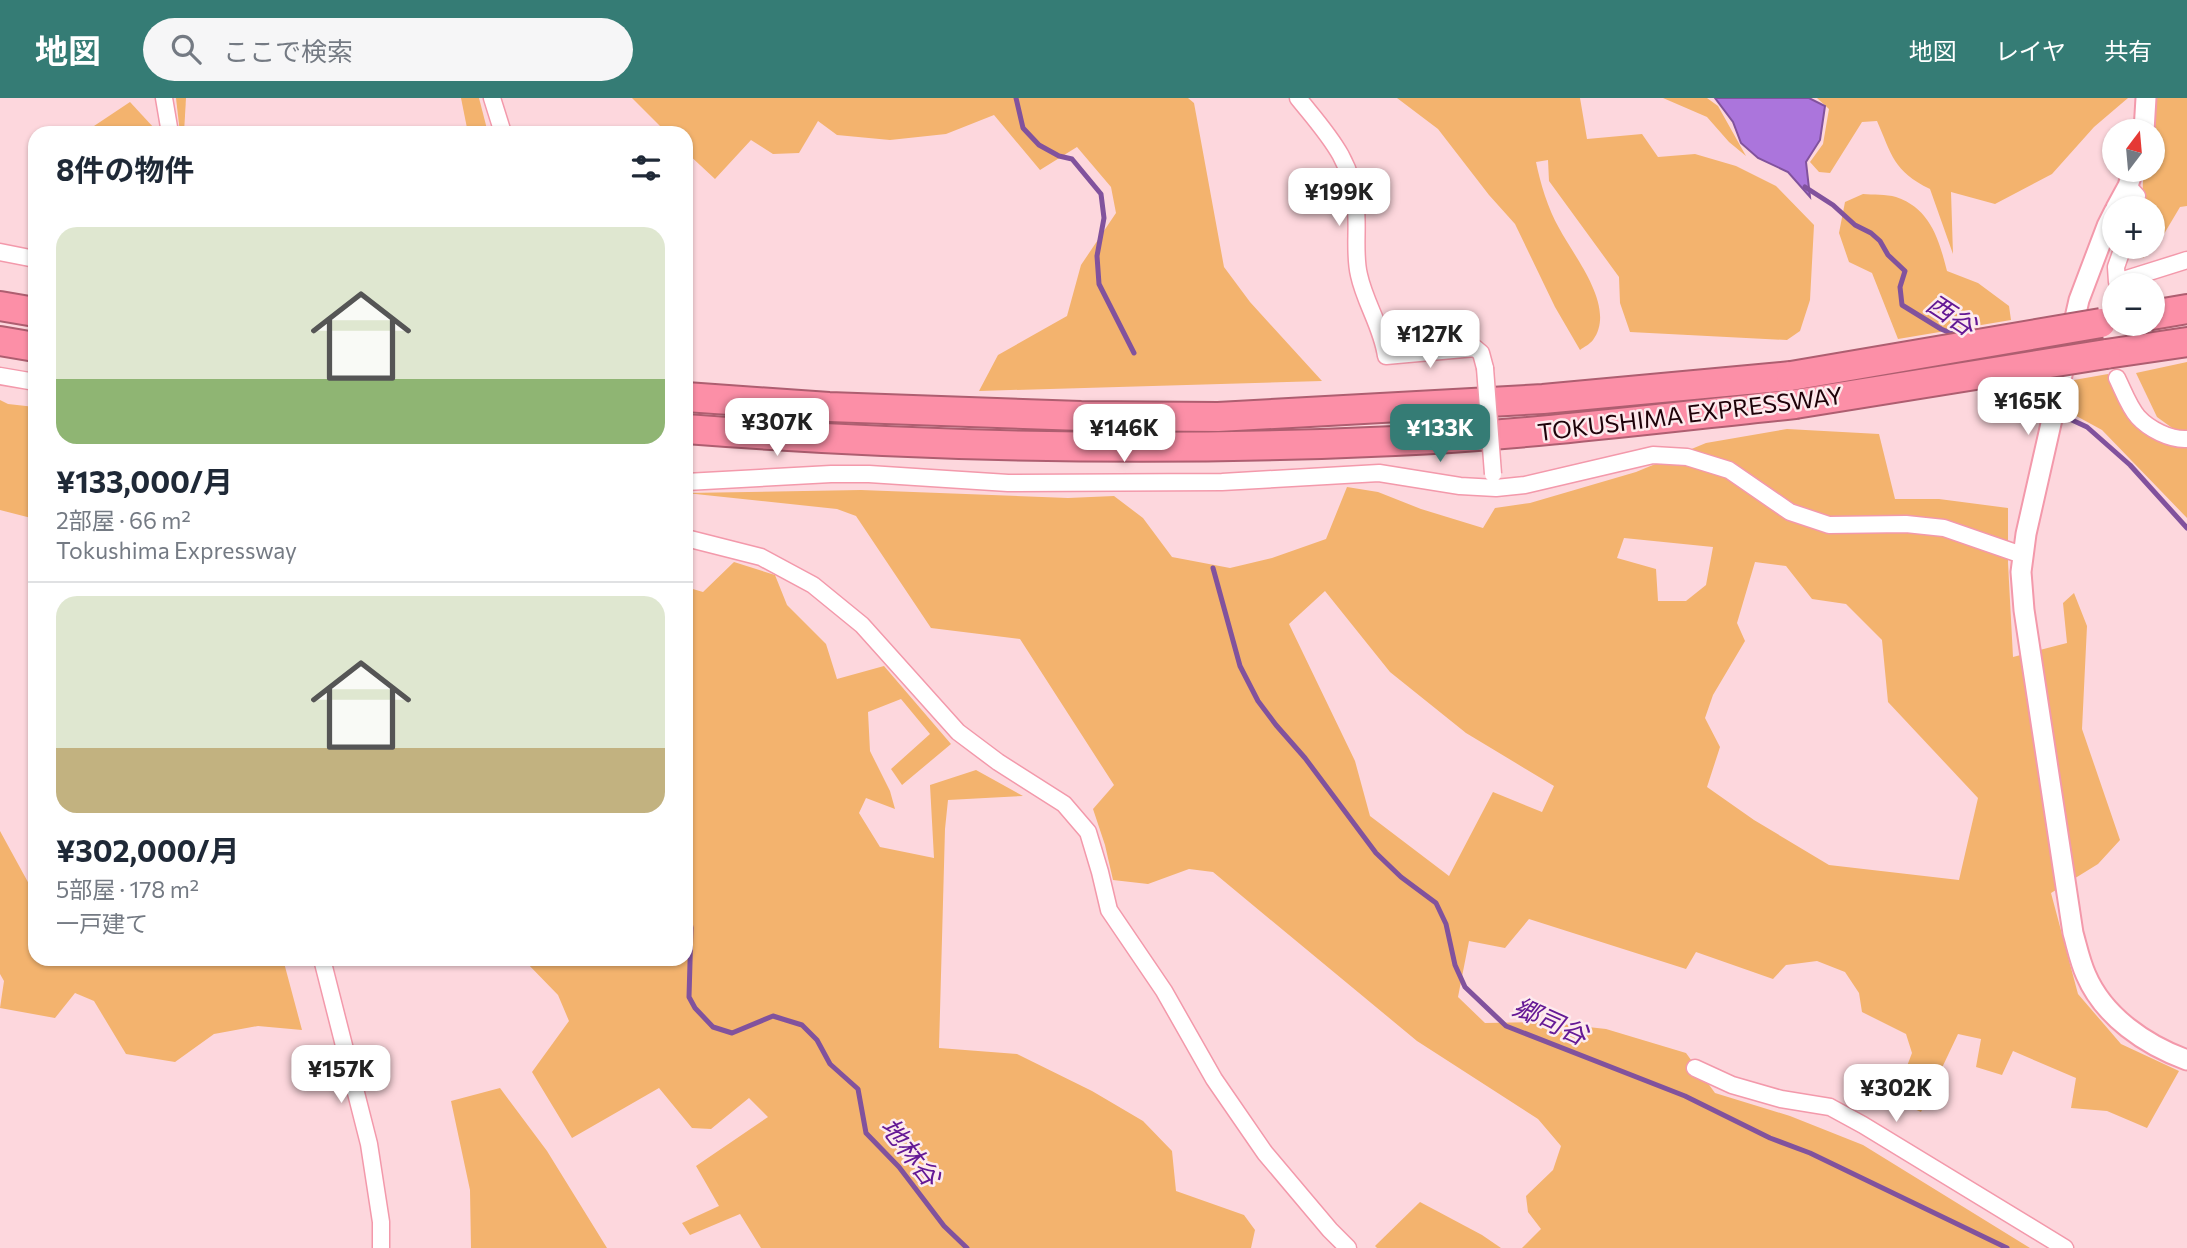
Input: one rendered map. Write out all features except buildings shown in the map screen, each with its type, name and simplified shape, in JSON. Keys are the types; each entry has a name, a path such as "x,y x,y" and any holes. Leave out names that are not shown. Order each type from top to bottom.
{"highway":[{"path":"0,306 28,311"},
{"path":"2165,313 2187,309"},
{"name":"TOKUSHIMA EXPRESSWAY","path":"693,397 843,407 1081,416 1218,417 1543,399 1791,376 2102,323"},
{"path":"0,341 28,346"},
{"name":"TOKUSHIMA EXPRESSWAY","path":"693,429 831,439 1084,446 1222,447 1396,441 1545,431 2111,366 2187,342"}],"street":[{"path":"164,98 169,126"},
{"path":"492,98 501,126"},
{"path":"1298,98 1338,147 1351,174 1356,206 1359,274 1384,339 1386,356 1475,348 1481,353 1485,368 1494,481"},
{"path":"2145,119 2146,98"},
{"path":"2102,239 2079,300 2026,534 2021,572 2024,610 2073,933 2086,975 2103,1005 2135,1034 2187,1060"},
{"path":"0,252 28,258"},
{"path":"2119,259 2116,282 2187,260"},
{"path":"2111,366 2137,416 2158,431 2180,440 2187,439"},
{"path":"0,376 28,381"},
{"path":"693,482 869,474 1008,483 1222,482 1379,473 1460,486 1494,481 1525,485 1653,454 1687,457 1730,470 1790,512 1829,525 1906,524 1944,528 2022,555"},
{"path":"693,540 761,557 813,585 862,625 958,732 998,762 1064,804 1088,832 1109,910 1164,991 1214,1079 1265,1153 1348,1248"},
{"path":"324,966 369,1144 381,1222 381,1248"},
{"path":"1695,1068 1732,1085 1782,1099 1830,1107 2065,1248"}],"shaded area":[{"path":"176,98 186,98 184,126 179,126"},
{"path":"461,98 479,98 486,126 467,126"},
{"path":"632,98 1188,98 1194,103 1224,267 1250,302 1322,381 979,391 998,355 1067,316 1081,265 1116,213 1111,187 1077,147 1040,170 994,115 946,134 890,140 837,135 818,121 799,153 773,154 751,140 715,179 693,159 693,126 660,126"},
{"path":"1397,98 1580,98 1587,139 1642,134 1658,157 1695,154 1736,166 1776,186 1814,225 1810,300 1800,331 1787,340 1630,332 1620,303 1619,277 1549,181 1548,160 1536,162 1551,212 1583,267 1597,298 1599,327 1593,340 1580,350 1555,307 1515,224 1438,129"},
{"path":"1663,98 1707,98 1718,106 1746,156 1729,142 1707,117"},
{"path":"1715,98 1809,98 1825,106 1820,140 1806,162 1810,197 1788,172 1758,158 1741,143 1733,122"},
{"path":"1817,98 2128,98 2094,127 2052,174 1995,204 1951,192 1953,254 1930,189 1901,169 1877,121 1862,122 1830,173 1819,172 1810,162 1823,144 1829,109"},
{"path":"2156,98 2187,98 2187,206 2180,207 2165,232 2165,196 2142,196 2143,182 2165,182 2165,119 2155,119"},
{"path":"130,102 152,126 94,126"},
{"path":"1863,194 1896,197 1918,209 1937,237 1947,271 1978,283 2009,306 2011,320 1898,339 1872,273 1849,262 1839,233 1845,202"},
{"path":"2187,362 2187,430 2175,430 2157,417 2136,373"},
{"path":"2108,374 2128,415 2187,447 2187,518 2102,430 2069,412 2074,380"},
{"path":"0,400 8,404 28,406 28,517 0,510"},
{"path":"1787,429 1879,434 1895,499 1939,499 2008,508 2013,657 2067,643 2063,603 2074,593 2087,626 2082,729 2120,840 2098,864 2051,893 2078,994 2121,1044 2179,1071 2147,1128 2107,1111 2071,1108 2076,1078 2013,1051 2002,1075 1976,1067 1981,1039 1958,1034 1921,1112 1894,1100 1912,1053 1906,1034 1862,1012 1859,993 1845,972 1817,961 1786,965 1773,979 1696,952 1686,969 1529,919 1505,948 1469,941 1458,997 1485,1023 1544,1022 1606,1029 1686,1053 1715,1093 1790,1116 1863,1145 2030,1248 1522,1248 1541,1229 1528,1212 1526,1196 1553,1170 1561,1146 1538,1119 1417,1041 1213,872 1189,869 1148,884 1113,880 1093,809 1114,785 1020,639 931,628 856,516 837,509 693,494 861,490 1068,498 1114,496 1143,518 1172,557 1230,568 1272,558 1326,539 1347,487 1378,492 1421,509 1483,528 1495,508 1530,503 1636,472 1706,443","holes":["1624,538 1713,547 1706,585 1686,601 1658,601 1656,569 1617,558","1755,562 1786,566 1812,599 1846,604 1882,640 1888,702 1978,798 1959,880 1829,865 1754,820 1707,787 1720,747 1705,718 1713,695 1745,641 1737,623","1325,591 1390,672 1466,733 1554,786 1542,812 1493,792 1449,876 1370,816 1355,761 1289,624"]},
{"path":"734,562 775,575 787,605 826,644 837,679 884,666 951,744 902,785 891,769 930,734 901,699 868,712 870,751 890,791 895,809 866,798 859,813 880,847 934,858 930,785 976,770 1023,796 948,800 939,1048 1017,1054 1092,1091 1143,1121 1172,1151 1176,1191 1244,1215 1255,1230 1251,1248 761,1248 740,1214 690,1235 682,1223 719,1206 696,1166 768,1117 749,1098 711,1129 692,1128 659,1088 572,1138 532,1072 569,1021 558,995 530,966 693,966 693,589 703,592"},
{"path":"0,831 28,882 28,966 285,966 302,1030 258,1026 214,1034 175,1062 126,1054 94,1001 75,993 55,1018 0,1008 4,981 0,974"},
{"path":"500,1088 547,1151 607,1248 471,1248 470,1190 451,1101"},
{"path":"1420,1202 1501,1248 1377,1248 1375,1246"}],"waterway":[{"name":"郷司谷","path":"1016,98 1023,128 1039,145 1059,156 1072,159 1101,194 1104,218 1097,256 1099,284 1134,353"},
{"name":"西谷","path":"1805,187 1833,205 1855,225 1871,233 1905,271 1900,287 1902,305 1941,329 1960,337"},
{"name":"西谷","path":"1994,384 2087,427 2130,465 2187,528"},
{"name":"郷司谷","path":"1213,568 1240,666 1258,701 1305,758 1376,853 1401,877 1436,903 1446,924 1455,965 1465,987 1506,1026 1685,1096 2007,1248"},
{"name":"地林谷","path":"690,966 689,997 695,1008 713,1027 732,1033 773,1016 802,1025 817,1040 830,1064 858,1089 866,1133 899,1167 944,1226 967,1248"}]}
